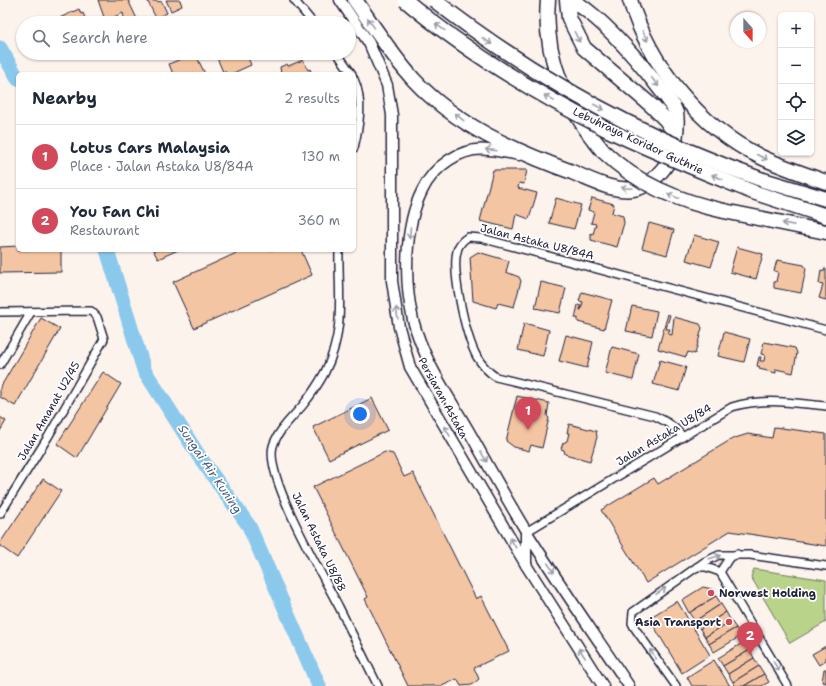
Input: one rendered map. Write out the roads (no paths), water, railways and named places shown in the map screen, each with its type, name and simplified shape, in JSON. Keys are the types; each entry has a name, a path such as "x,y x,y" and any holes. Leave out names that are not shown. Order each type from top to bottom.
{"highway":[{"path":"355,0 390,51 426,91 479,131 529,156 605,185 630,189 639,188 649,182 665,168 672,154 676,112 665,95 634,56 610,32 572,0"},
{"name":"Lebuhraya Koridor Guthrie","path":"404,0 476,53 560,105 636,143 753,192 826,216"},
{"name":"Lebuhraya Koridor Guthrie","path":"434,0 489,42 592,104 676,144 763,180 826,199"},
{"path":"548,0 548,21 551,51 560,83 580,120 603,151 625,170 656,190 702,206 826,232"},
{"path":"567,0 569,18 584,48 652,106 666,120 675,134"},
{"path":"630,0 646,40 663,70 673,84 697,111 718,129 761,157 826,182"}],"main road":[{"name":"Persiaran Astaka","path":"340,0 351,16"},
{"name":"Persiaran Astaka","path":"356,24 369,43 388,84 392,115 392,281 399,327 410,367 526,566 603,686"},
{"name":"Persiaran Astaka","path":"529,156 481,150 454,158 438,168 427,180 416,203 410,230 407,279 414,321 428,360 526,532 630,686"},
{"path":"526,532 526,566"}],"street":[{"path":"294,0 307,16"},
{"path":"342,60 351,72"},
{"path":"356,86 359,97 360,123 356,140"},
{"name":"Jalan Astaka U8/84A","path":"682,436 677,428 655,416 496,377 490,373 476,356 461,307 456,264 457,249 461,242 468,237 481,238 826,330"},
{"name":"Jalan Astaka U8/88","path":"339,252 341,315 338,336 325,371 304,403 278,434 273,446 272,457 276,474 291,514 378,686"},
{"name":"Jalan Amanat U2/45","path":"0,514 48,437 104,339 98,317 91,311 32,312"},
{"path":"0,312 32,312"},
{"path":"0,365 32,312"},
{"name":"Jalan Astaka U8/84","path":"526,532 732,407 748,402 763,400 826,406"},
{"path":"720,572 729,558 737,554"},
{"path":"676,686 634,627 631,616 633,612 715,556 737,554 826,566"},
{"path":"697,568 706,567 720,572 788,686"}],"waterway":[{"name":"Sungai Air Kuning","path":"0,48 16,76"},
{"name":"Sungai Air Kuning","path":"108,252 144,370 199,456 249,526 319,686"}],"place":[{"name":"Lotus Cars Malaysia","path":"528,430"},
{"name":"Norwest Holding","path":"711,593"},
{"name":"Asia Transport","path":"729,622"},
{"name":"You Fan Chi","path":"750,655"}]}
